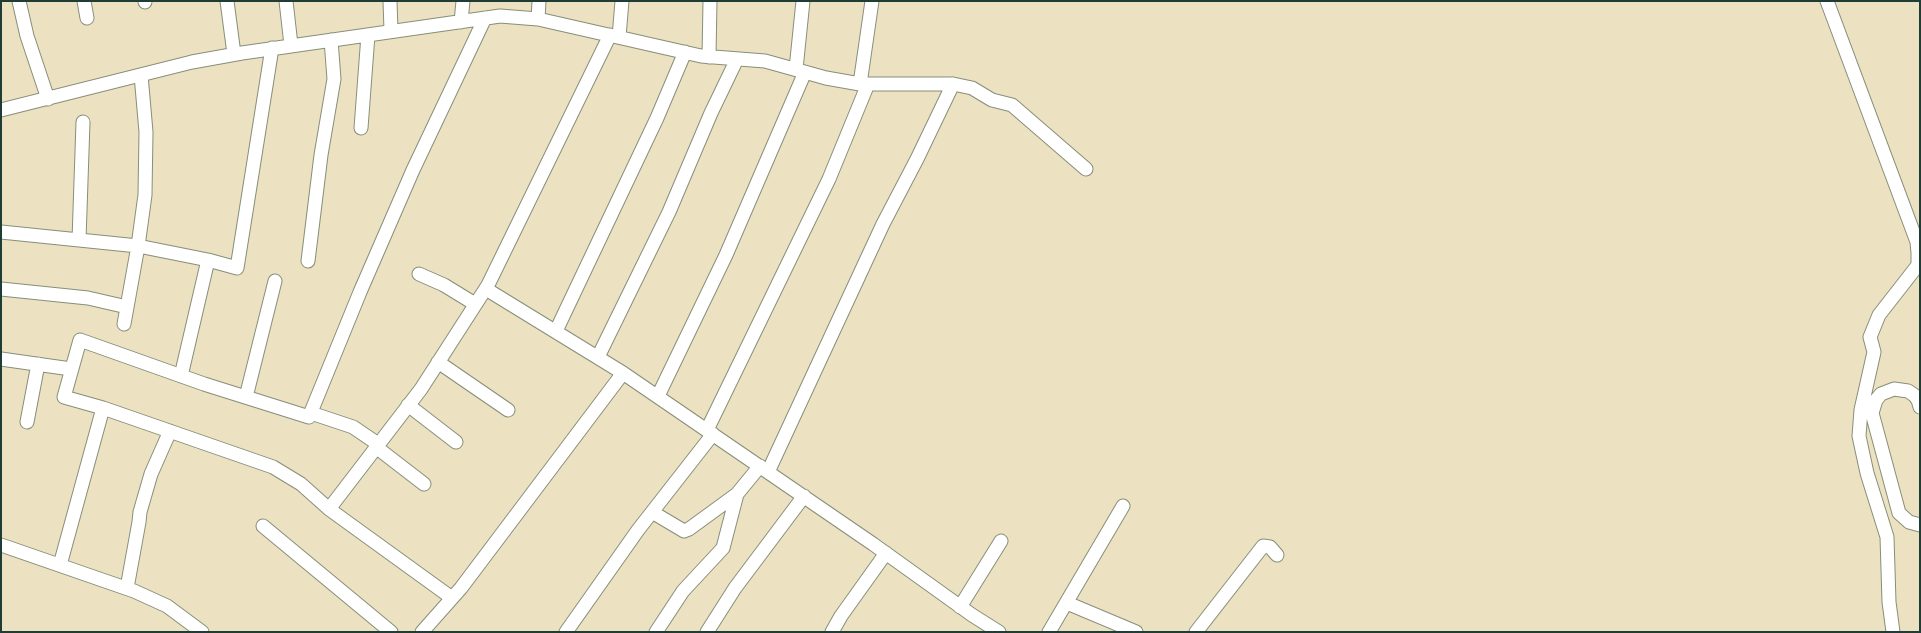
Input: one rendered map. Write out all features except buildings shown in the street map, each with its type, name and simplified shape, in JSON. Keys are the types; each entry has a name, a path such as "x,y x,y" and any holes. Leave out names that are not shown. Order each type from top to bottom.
{"street":[{"path":"19,1 27,36 48,99"},
{"path":"84,1 87,18"},
{"path":"227,1 234,54"},
{"path":"286,1 291,45"},
{"path":"390,1 391,31"},
{"path":"461,22 463,1"},
{"path":"538,19 539,1"},
{"path":"329,509 408,405 486,289 614,36 622,1"},
{"path":"709,57 710,1"},
{"path":"658,396 726,255 801,71 803,1"},
{"path":"566,632 573,620 710,432 825,186 864,84 872,1"},
{"path":"1832,5 1917,242 1918,266 1879,315 1870,337 1874,352 1861,410 1859,436 1867,473 1887,537 1889,602 1893,632"},
{"path":"1,110 141,75 234,54 500,16 538,19 709,57 765,61 801,71 864,84 953,84 972,88 992,100 1012,105 1086,169"},
{"path":"452,598 329,509 301,484 273,467 103,408 64,397 80,340 181,376 309,417 360,292 410,177 485,18"},
{"path":"361,128 368,35"},
{"path":"308,261 321,155 334,79 331,40"},
{"path":"1,232 138,246 208,260 237,268 272,48"},
{"path":"556,331 657,118 685,52"},
{"path":"598,357 668,212 711,113 737,59"},
{"path":"124,324 138,246 145,195 146,132 141,75"},
{"path":"652,512 684,531 689,529 736,494 764,469 883,224 918,159 953,84"},
{"path":"79,240 83,122"},
{"path":"181,376 208,260"},
{"path":"419,274 444,285 475,304"},
{"path":"246,397 275,281"},
{"path":"1,289 88,298 127,307"},
{"path":"486,289 598,357 658,396 886,553 960,607 999,632"},
{"path":"1,359 71,369"},
{"path":"438,362 508,410"},
{"path":"27,422 38,364"},
{"path":"422,632 452,598 623,373"},
{"path":"1920,407 1918,400 1914,395 1908,391 1894,389 1881,394 1876,400 1872,413 1899,513 1910,522 1920,525"},
{"path":"408,405 456,442"},
{"path":"60,565 103,408"},
{"path":"311,413 353,427 424,484"},
{"path":"127,588 140,522 140,512 151,474 170,431"},
{"path":"656,632 683,591 723,548 736,494"},
{"path":"708,632 735,588 804,496"},
{"path":"1048,632 1067,603 1123,506"},
{"path":"263,526 391,632"},
{"path":"960,607 1001,541"},
{"path":"1,545 127,588 167,606 202,632"},
{"path":"1196,632 1263,546 1270,547 1277,555"},
{"path":"832,632 841,616 886,553"},
{"path":"1067,603 1136,632"}]}
